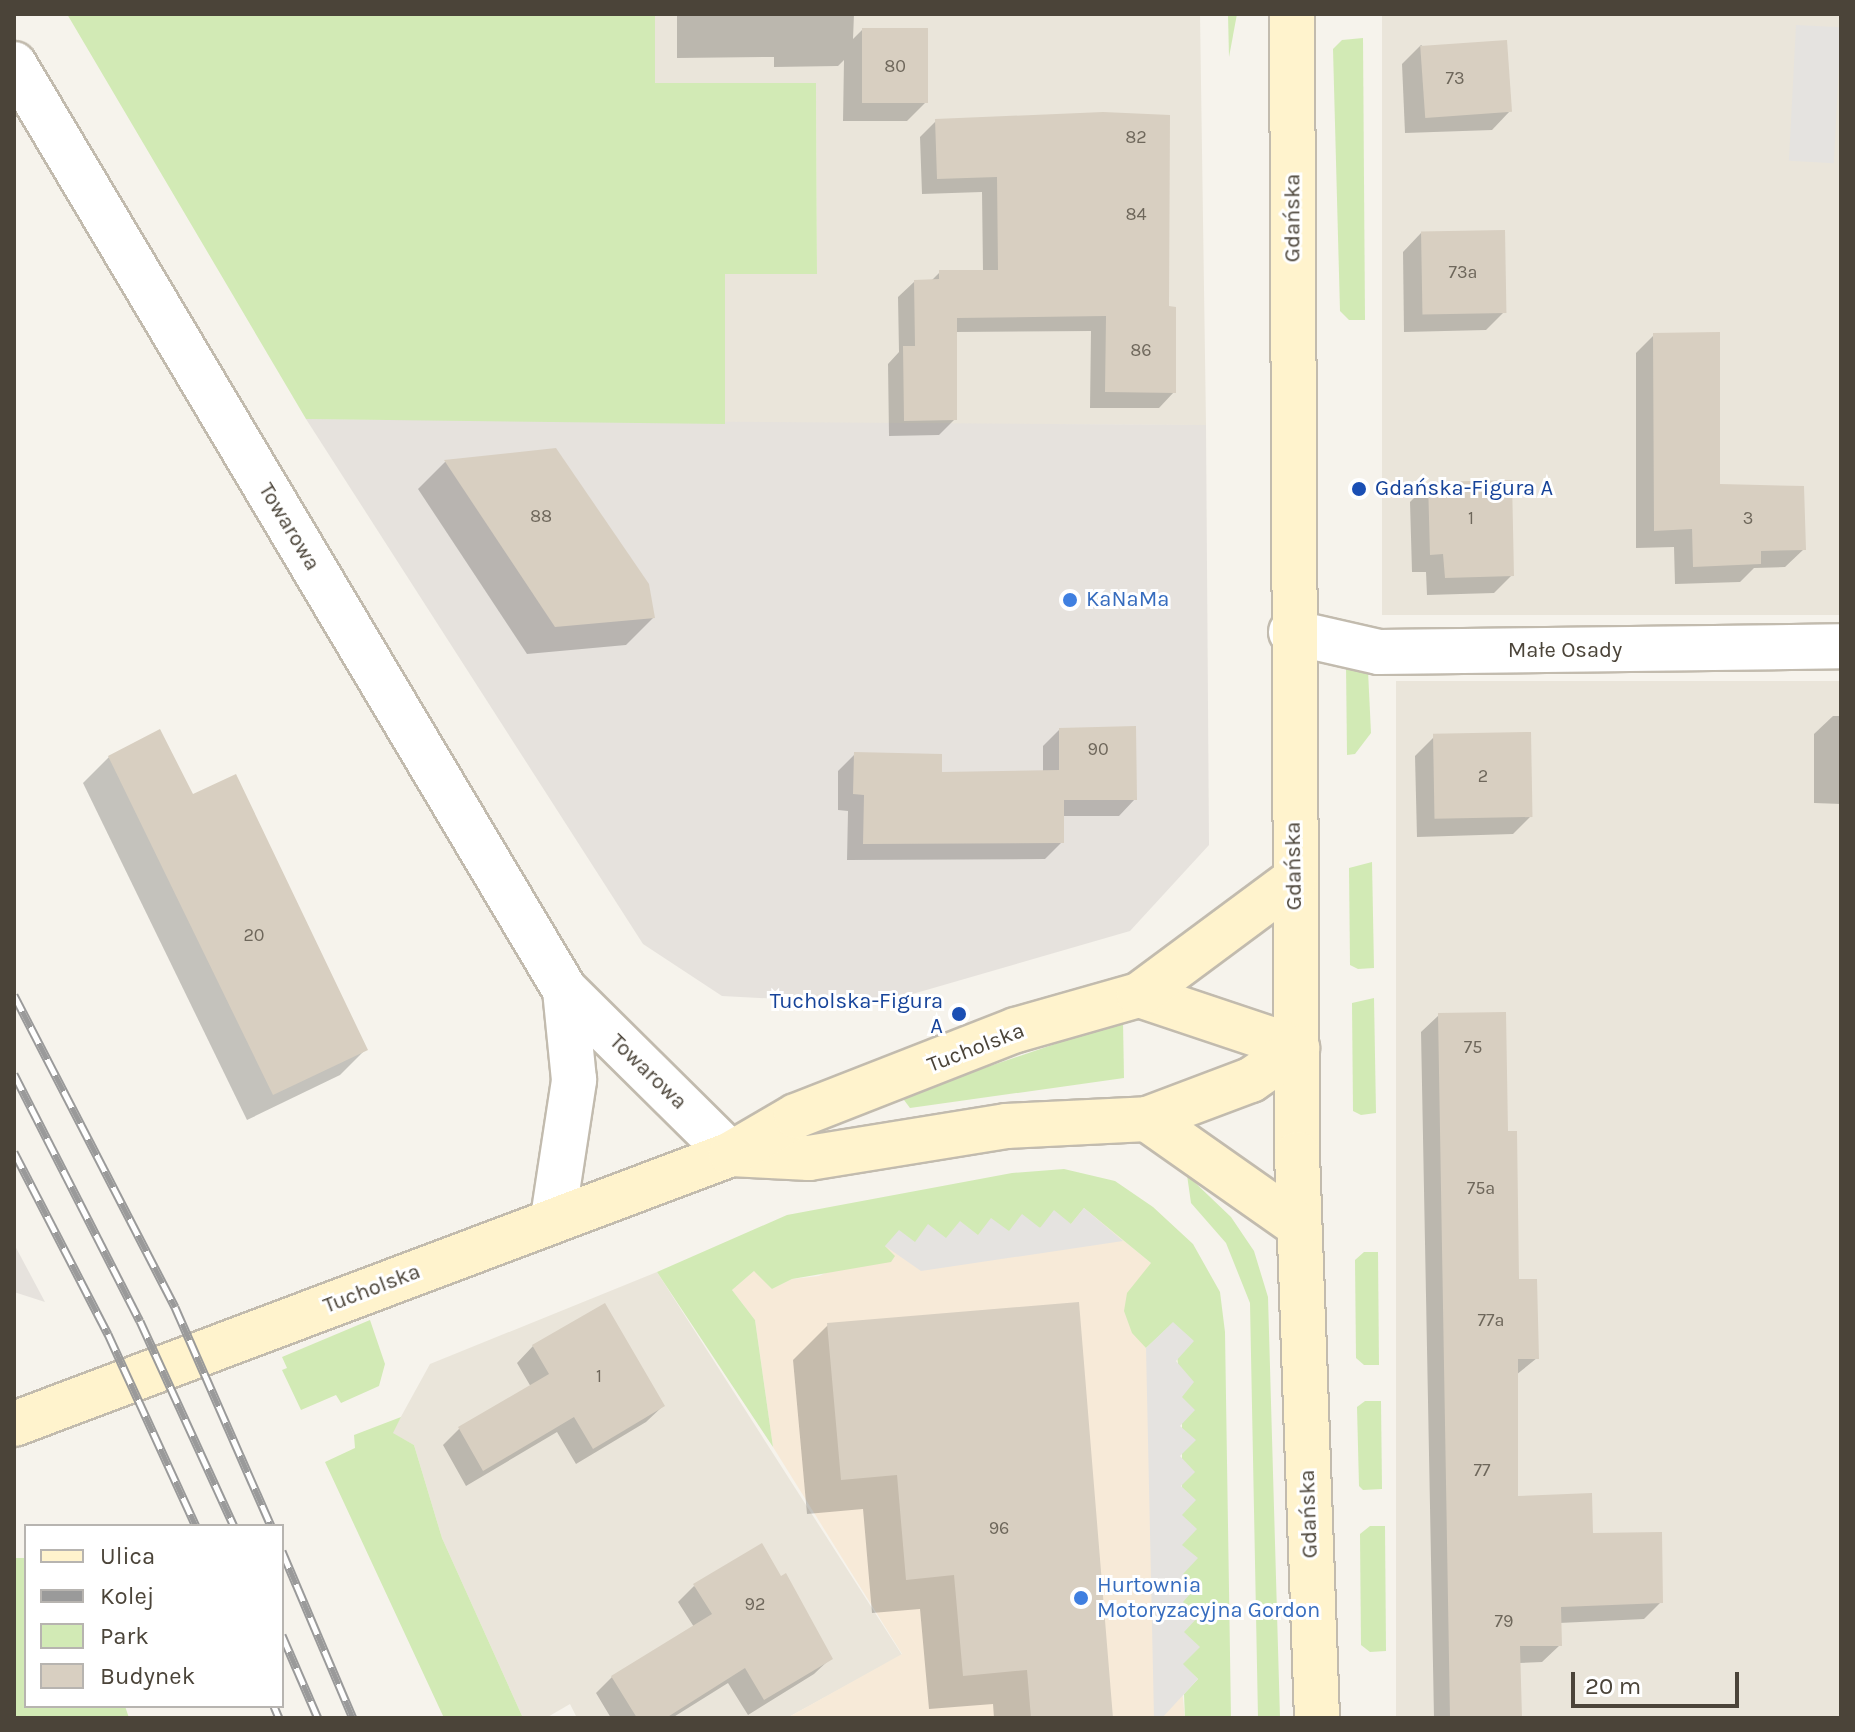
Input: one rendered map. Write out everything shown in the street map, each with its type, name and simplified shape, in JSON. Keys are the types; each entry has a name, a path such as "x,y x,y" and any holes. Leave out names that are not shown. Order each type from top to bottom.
{"main road":[{"name":"Gdańska","path":"1292,14 1291,632 1298,1225 1317,1718"},
{"name":"Tucholska","path":"14,1424 553,1218 731,1154 796,1116 1016,1030 1139,995 1294,880"},
{"path":"1139,995 1297,1048"},
{"name":"Tucholska","path":"731,1154 809,1158 1006,1126 1147,1119 1251,1080 1297,1048"},
{"path":"1147,1119 1298,1225"}],"street":[{"name":"Towarowa","path":"14,64 565,990 731,1154"},
{"name":"Małe Osady","path":"1291,632 1379,652 1841,646"},
{"name":"Towarowa","path":"553,1218 574,1080 565,990"}],"shaded area":[{"path":"655,14 1200,14 1206,425 725,424 725,274 817,273 816,83 655,83"},
{"path":"1382,14 1841,14 1841,615 1382,615"},
{"path":"1796,25 1841,27 1834,163 1789,161"},
{"path":"306,419 1206,425 1209,845 1130,931 878,1004 722,996 643,944"},
{"path":"1396,681 1841,681 1841,1718 1396,1718"},
{"path":"1084,1208 1151,1263 1146,1348 1185,1718 787,1718 902,1654 773,1447 755,1320 732,1290 755,1270 772,1289 792,1279 819,1276 885,1246"},
{"path":"1084,1208 1123,1241 921,1271 885,1246 899,1230 915,1242 928,1224 946,1238 960,1221 978,1235 991,1218 1009,1231 1022,1214 1040,1228 1054,1210 1071,1224"},
{"path":"14,1244 45,1302 14,1292"},
{"path":"657,1272 902,1655 787,1718 577,1718 570,1704 546,1718 523,1718 442,1538 414,1445 392,1433 430,1364"},
{"path":"1173,1322 1194,1341 1176,1361 1194,1382 1182,1397 1195,1410 1180,1426 1196,1440 1180,1456 1195,1472 1181,1486 1196,1500 1182,1515 1197,1529 1182,1545 1198,1558 1183,1574 1197,1586 1183,1602 1199,1616 1184,1632 1200,1647 1183,1664 1198,1679 1162,1718 1154,1718 1146,1348"}],"green space":[{"path":"67,14 655,14 655,83 816,83 817,274 725,274 725,424 306,419"},
{"path":"1228,14 1237,14 1229,57"},
{"path":"1363,38 1365,320 1349,320 1340,311 1333,49 1342,40"},
{"path":"1346,664 1368,671 1371,733 1355,754 1347,755"},
{"path":"1372,862 1374,968 1358,969 1350,965 1349,868"},
{"path":"1374,998 1376,1113 1361,1115 1353,1111 1352,1003"},
{"path":"1123,1021 1124,1078 910,1108 904,1100 907,1094"},
{"path":"1064,1169 1115,1181 1153,1207 1193,1244 1220,1292 1225,1332 1231,1718 1185,1718 1184,1694 1198,1679 1182,1664 1182,1397 1173,1323 1146,1348 1132,1333 1124,1311 1127,1293 1151,1263 1084,1208 1071,1224 885,1246 895,1256 891,1262 792,1279 772,1289 754,1271 732,1290 755,1320 773,1447 657,1272 787,1215 1012,1173"},
{"path":"1187,1175 1231,1217 1254,1251 1268,1297 1280,1718 1258,1718 1250,1303 1226,1243 1191,1203"},
{"path":"1364,1252 1378,1252 1379,1365 1364,1365 1356,1358 1355,1260"},
{"path":"370,1320 385,1364 379,1386 341,1403 336,1395 301,1410 282,1370 287,1368 282,1357"},
{"path":"1365,1401 1381,1401 1382,1489 1363,1490 1359,1486 1357,1407"},
{"path":"401,1417 393,1433 414,1445 442,1538 523,1718 444,1718 325,1462 355,1448 354,1435"},
{"path":"1370,1526 1385,1526 1386,1651 1370,1652 1361,1645 1360,1534"},
{"path":"14,1558 24,1558 24,1708 126,1708 129,1718 14,1718"}],"building":[{"path":"862,28 928,28 928,103 862,103"},
{"path":"1507,40 1512,112 1425,118 1420,46"},
{"path":"1103,112 1170,115 1169,306 1176,307 1176,393 1105,392 1106,316 957,318 957,420 904,421 903,346 915,346 914,280 939,279 939,270 998,270 997,177 937,179 935,119"},
{"path":"1505,230 1506,313 1422,314 1421,231"},
{"path":"1720,332 1720,484 1804,486 1806,550 1761,551 1761,564 1693,567 1692,529 1654,531 1653,333"},
{"path":"556,448 649,584 655,618 555,627 444,460"},
{"path":"1512,480 1514,576 1445,578 1443,554 1430,555 1428,482"},
{"path":"1136,726 1137,800 1064,800 1064,843 863,844 864,795 853,794 854,752 942,754 942,772 1059,770 1059,728"},
{"path":"160,729 193,794 236,774 368,1050 273,1095 108,756"},
{"path":"1531,732 1532,817 1434,819 1433,734"},
{"path":"1506,1012 1508,1131 1517,1131 1519,1279 1537,1279 1539,1359 1518,1359 1518,1496 1592,1493 1593,1533 1662,1532 1663,1603 1561,1607 1562,1646 1520,1646 1522,1718 1450,1718 1438,1013"},
{"path":"1079,1302 1113,1718 1031,1718 1027,1670 963,1676 954,1575 906,1580 897,1475 841,1480 827,1323"},
{"path":"605,1303 665,1406 593,1449 574,1417 483,1471 458,1427 549,1374 532,1345"},
{"path":"762,1543 781,1576 786,1573 833,1659 764,1700 745,1668 666,1718 637,1718 611,1676 712,1614 693,1584"}],"railway":[{"path":"14,995 175,1307 270,1524"},
{"path":"14,1074 140,1321 233,1524"},
{"path":"14,1152 108,1334 195,1524"},
{"path":"284,1556 353,1718"},
{"path":"284,1640 318,1718"},
{"path":"275,1708 279,1718"}],"place":[{"name":"Gdańska-Figura A","path":"1359,489"},
{"name":"KaNaMa","path":"1070,600"},
{"name":"Tucholska-Figura A","path":"959,1014"},
{"name":"Hurtownia Motoryzacyjna Gordon","path":"1081,1598"}]}
